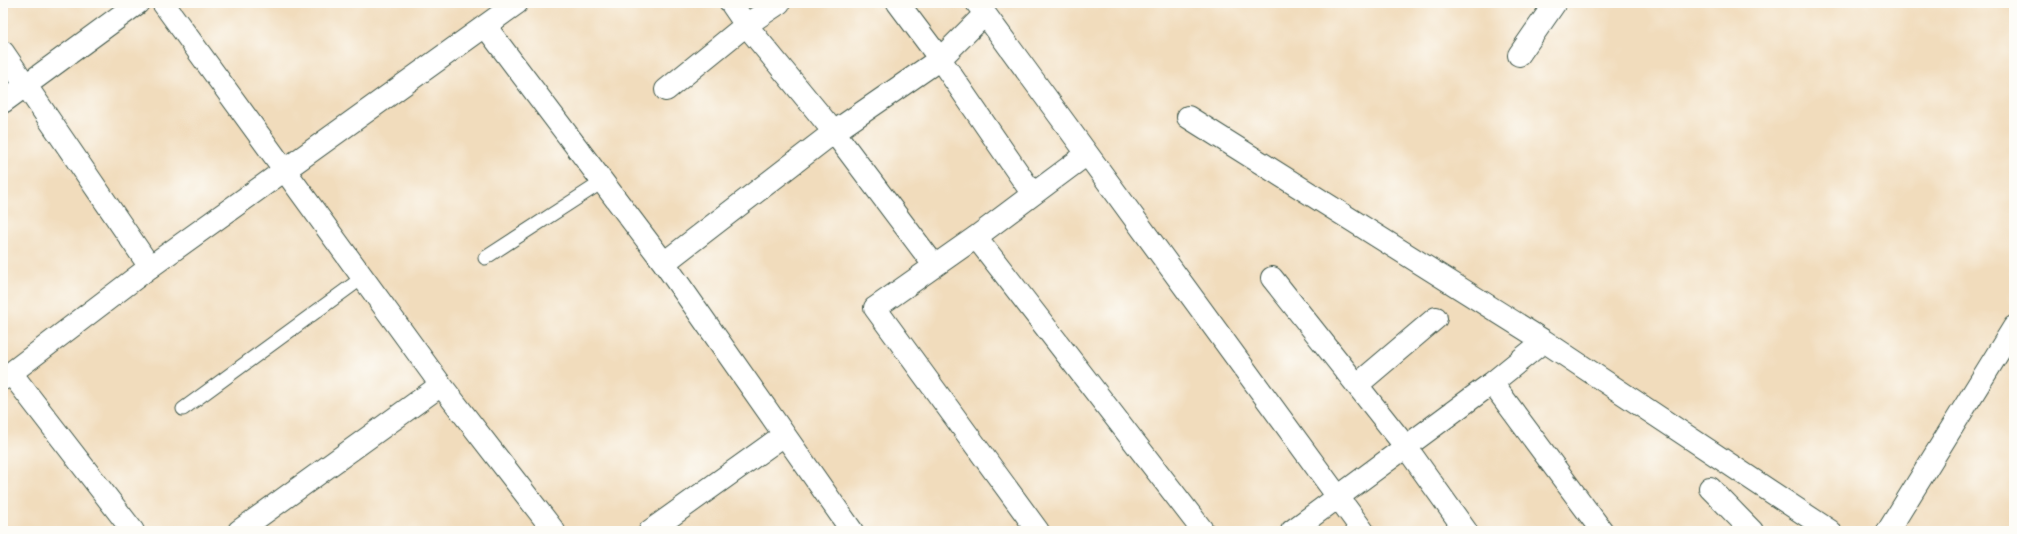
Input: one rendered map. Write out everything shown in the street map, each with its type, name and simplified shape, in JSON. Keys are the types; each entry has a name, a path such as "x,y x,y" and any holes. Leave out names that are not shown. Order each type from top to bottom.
{"street":[{"path":"3,102 138,3"},
{"path":"163,3 362,278 554,531"},
{"path":"133,531 7,376 150,267 286,171 517,3"},
{"path":"731,3 746,25 834,132 934,265"},
{"path":"666,90 746,25 779,3"},
{"path":"898,3 940,59 1032,193"},
{"path":"1519,55 1555,3"},
{"path":"664,263 834,132 940,59 981,9 1363,531"},
{"path":"486,27 664,263 852,531"},
{"path":"3,52 150,267"},
{"path":"1188,117 1544,341 1830,531"},
{"path":"1038,531 875,308 934,265 976,237 1032,193 1087,154"},
{"path":"976,237 1202,531"},
{"path":"1272,278 1406,447 1466,531"},
{"path":"1357,385 1436,318"},
{"path":"1888,531 2014,327"},
{"path":"1292,531 1492,383 1544,341"},
{"path":"1492,383 1602,531"},
{"path":"239,531 441,384"},
{"path":"656,529 784,435"},
{"path":"1710,488 1752,531"}],"lane":[{"path":"485,258 602,182"},
{"path":"183,409 362,278"}]}
